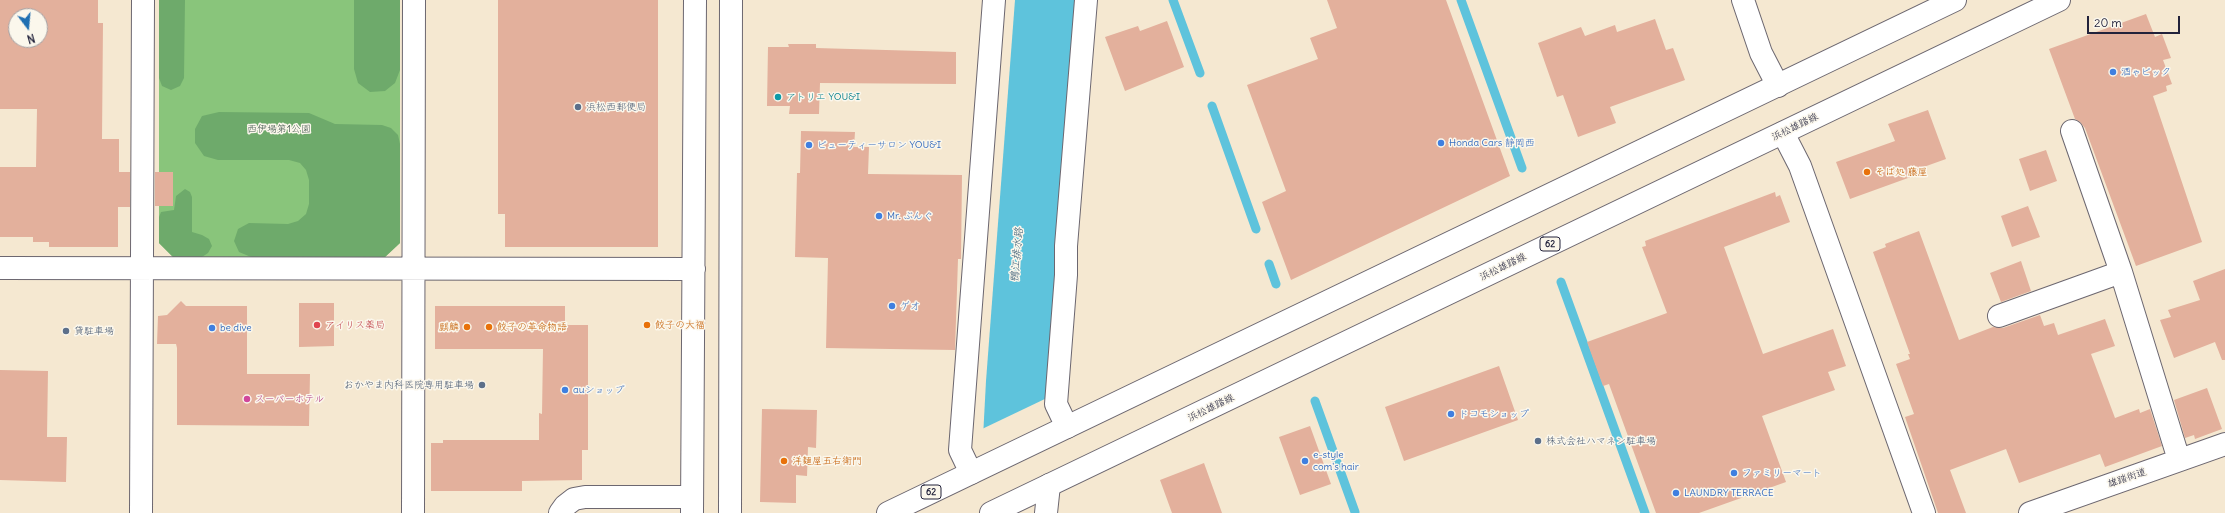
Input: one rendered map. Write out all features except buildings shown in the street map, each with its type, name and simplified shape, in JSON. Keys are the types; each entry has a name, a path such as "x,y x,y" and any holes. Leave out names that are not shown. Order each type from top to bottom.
{"street":[{"path":"142,513 143,0"},
{"path":"413,513 414,0"},
{"path":"560,513 565,506 574,499 585,497 692,505 695,0"},
{"path":"730,513 731,0"},
{"path":"973,473 960,450 994,0"},
{"path":"1067,427 1056,404 1066,275 1066,246 1086,0"},
{"path":"1742,0 1761,53 1778,86"},
{"name":"62","path":"888,513 1955,0"},
{"name":"浜松雄踏線","path":"991,513 2058,0"},
{"path":"2072,131 2121,272 2179,460"},
{"path":"1783,133 1802,174 1924,513"},
{"path":"0,268 694,269"},
{"path":"1999,316 2121,272"},
{"name":"雄踏街道","path":"2030,513 2225,444"},
{"path":"1046,487 1046,513"}],"green space":[{"name":"西伊場第1公園","path":"159,0 400,0 400,243 385,257 173,257 159,243"},
{"path":"159,0 185,0 184,78 180,86 171,90 162,86 159,78"},
{"path":"354,0 400,0 400,70 395,83 385,91 370,92 358,83 354,69"},
{"path":"219,112 309,113 335,124 382,125 391,128 398,135 400,144 400,243 385,257 251,257 239,252 234,241 238,229 249,223 288,224 298,221 306,214 309,204 309,180 306,170 300,163 289,160 218,160 204,156 195,143 195,129 202,116"},
{"path":"185,189 190,192 192,197 192,232 209,239 212,246 208,253 202,257 173,257 159,243 159,217 161,212 174,210 176,196"}],"water":[{"name":"鴨江排水路","path":"1015,0 1076,0 1047,403 979,513 986,381"}],"pier":[{"path":"1049,397 1038,513 977,513 982,429"}],"waterway":[{"path":"1173,0 1200,73"},
{"path":"1461,0 1522,168"},
{"path":"1212,106 1256,229"},
{"path":"1269,264 1276,284"},
{"path":"1561,282 1645,513"},
{"path":"1315,401 1355,512"}],"place":[{"name":"酒ゃビック","path":"2113,72"},
{"name":"アトリエ YOU&I","path":"778,97"},
{"name":"浜松西郵便局","path":"578,107"},
{"name":"Honda Cars 静岡西","path":"1441,143"},
{"name":"ビューティーサロン YOU&I","path":"809,145"},
{"name":"そば処 藤屋","path":"1867,172"},
{"name":"Mr. ぶんぐ","path":"879,216"},
{"name":"ゲオ","path":"892,306"},
{"name":"アイリス薬局","path":"317,325"},
{"name":"餃子の大福","path":"647,325"},
{"name":"麒麟","path":"467,327"},
{"name":"餃子の革命物語","path":"489,327"},
{"name":"be dive","path":"212,328"},
{"name":"貸駐車場","path":"66,331"},
{"name":"おかやま内科医院専用駐車場","path":"482,385"},
{"name":"auショップ","path":"565,390"},
{"name":"スーパーホテル","path":"247,399"},
{"name":"ドコモショップ","path":"1451,414"},
{"name":"株式会社ハマネン駐車場","path":"1538,441"},
{"name":"洋麺屋五右衛門","path":"784,461"},
{"name":"e-style com's hair","path":"1305,461"},
{"name":"ファミリーマート","path":"1734,473"},
{"name":"LAUNDRY TERRACE","path":"1676,493"}]}
